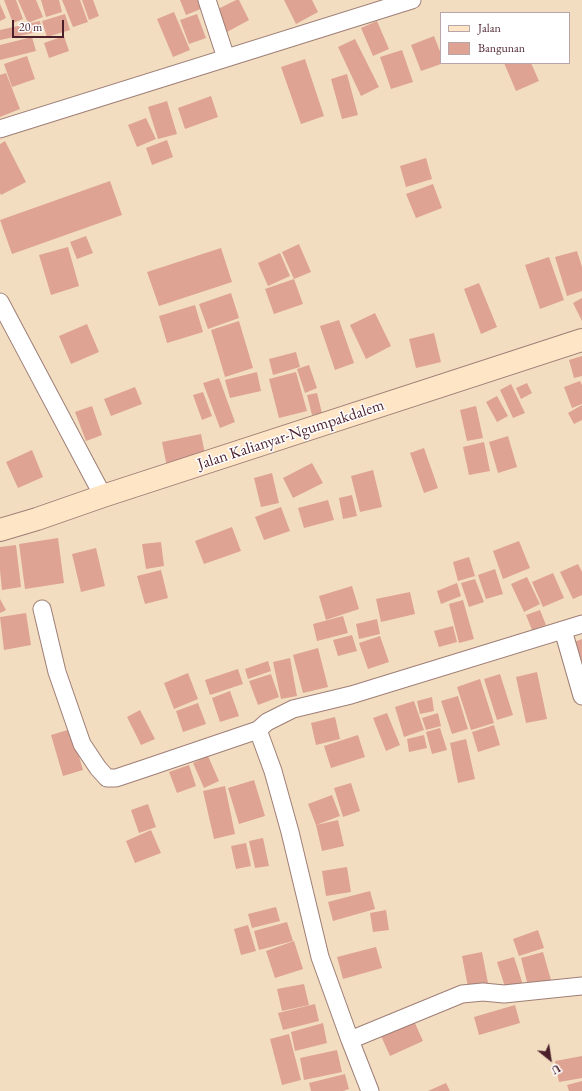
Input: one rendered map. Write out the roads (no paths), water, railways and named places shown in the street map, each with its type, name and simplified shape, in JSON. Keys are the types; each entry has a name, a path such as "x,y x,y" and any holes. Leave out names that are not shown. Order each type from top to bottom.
{"street":[{"path":"207,0 226,58"},
{"path":"0,129 412,0"},
{"path":"0,302 103,496"},
{"name":"Jalan Kalianyar-Ngumpakdalem","path":"0,530 582,340"},
{"path":"42,609 57,672 82,744 98,768 108,778 116,778 258,730 267,722 293,709 352,694 582,624"},
{"path":"563,630 582,696"},
{"path":"258,730 275,778 290,832 320,957 370,1091"},
{"path":"350,1040 462,994 483,992 504,994 582,986"}]}
